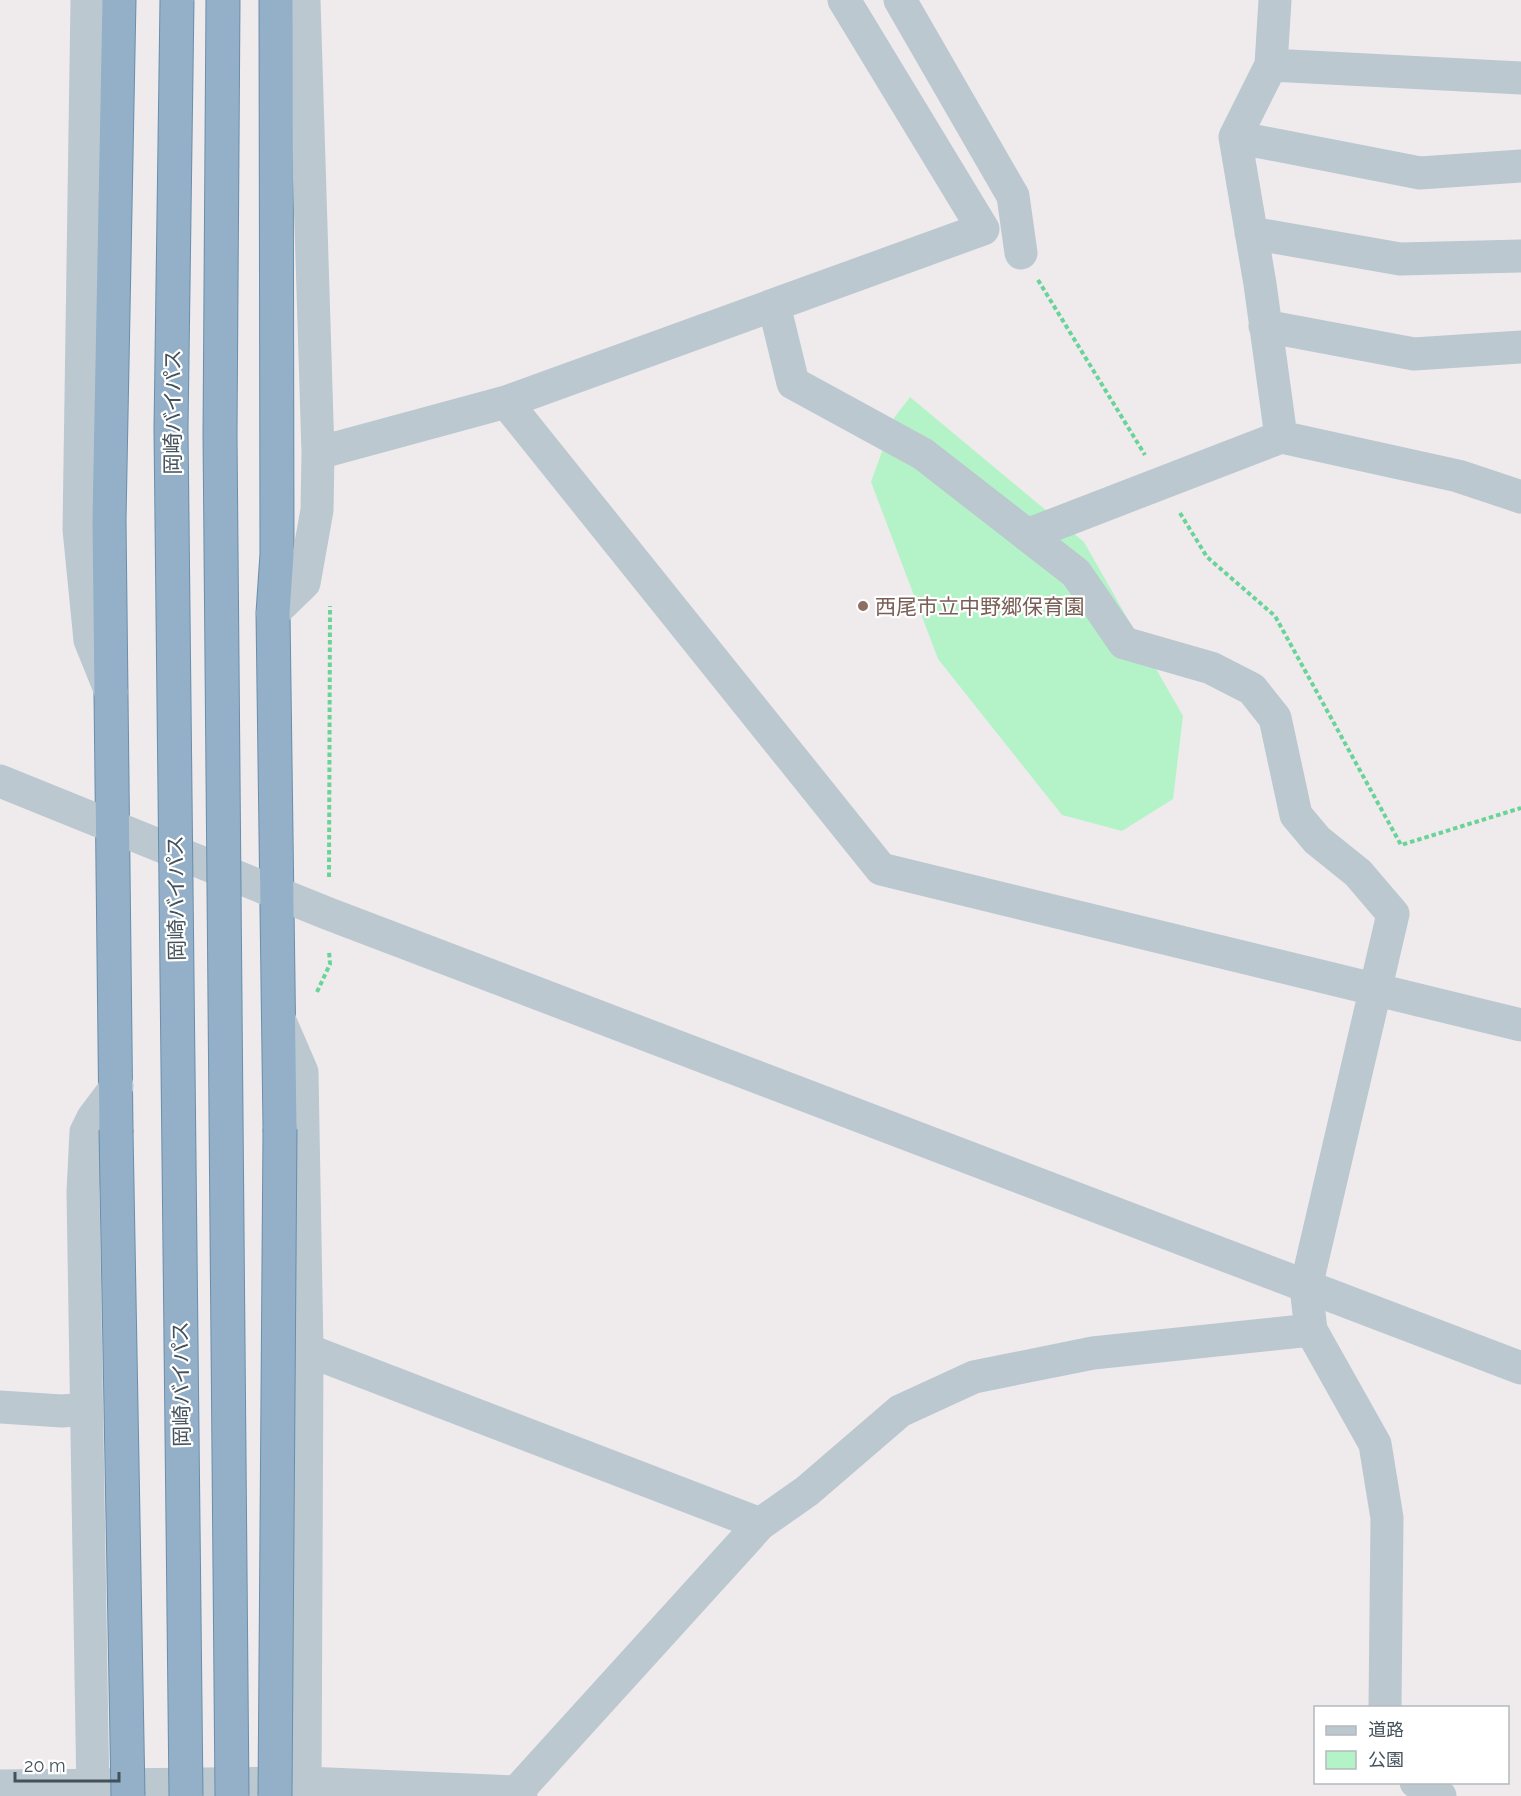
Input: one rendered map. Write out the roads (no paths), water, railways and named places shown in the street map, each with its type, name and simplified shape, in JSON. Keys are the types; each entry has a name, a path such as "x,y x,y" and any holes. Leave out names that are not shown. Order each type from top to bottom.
{"highway":[{"path":"119,0 109,520 116,1130 128,1796"},
{"name":"岡崎バイパス","path":"177,0 171,429 186,1796"},
{"path":"223,0 220,446 232,1796"},
{"path":"275,1796 280,1129 273,613 277,554 276,0"}],"street":[{"path":"87,0 79,530 90,640 112,693"},
{"path":"273,613 304,583 318,510 304,0"},
{"path":"318,453 506,402 982,229 844,0"},
{"path":"900,0 1013,196 1022,252"},
{"path":"1275,0 1271,65 1235,137 1266,326 1281,436"},
{"path":"1271,65 1521,78"},
{"path":"1235,137 1420,173 1521,166"},
{"path":"1251,233 1400,259 1521,256"},
{"path":"774,305 793,383 923,454 1076,573 1124,643 1211,668 1252,689 1275,718 1296,815 1317,840 1358,873 1394,915 1306,1287 1311,1330 1375,1444 1387,1518 1385,1706"},
{"path":"1266,326 1414,354 1521,347"},
{"path":"506,402 880,869 1521,1025"},
{"path":"1027,535 1281,436 1458,476 1521,497"},
{"path":"0,781 278,893 1521,1368"},
{"path":"280,1021 302,1072 307,1350 305,1790"},
{"path":"93,1791 83,1192 86,1132 93,1118 117,1086"},
{"path":"0,1786 93,1791 305,1790 516,1795 760,1524 807,1491 900,1411 974,1377 1093,1353 1311,1330"},
{"path":"307,1350 760,1524"},
{"path":"0,1407 62,1411 86,1409"},
{"path":"1419,1784 1440,1796"}],"place":[{"name":"西尾市立中野郷保育園","path":"863,606"}]}
